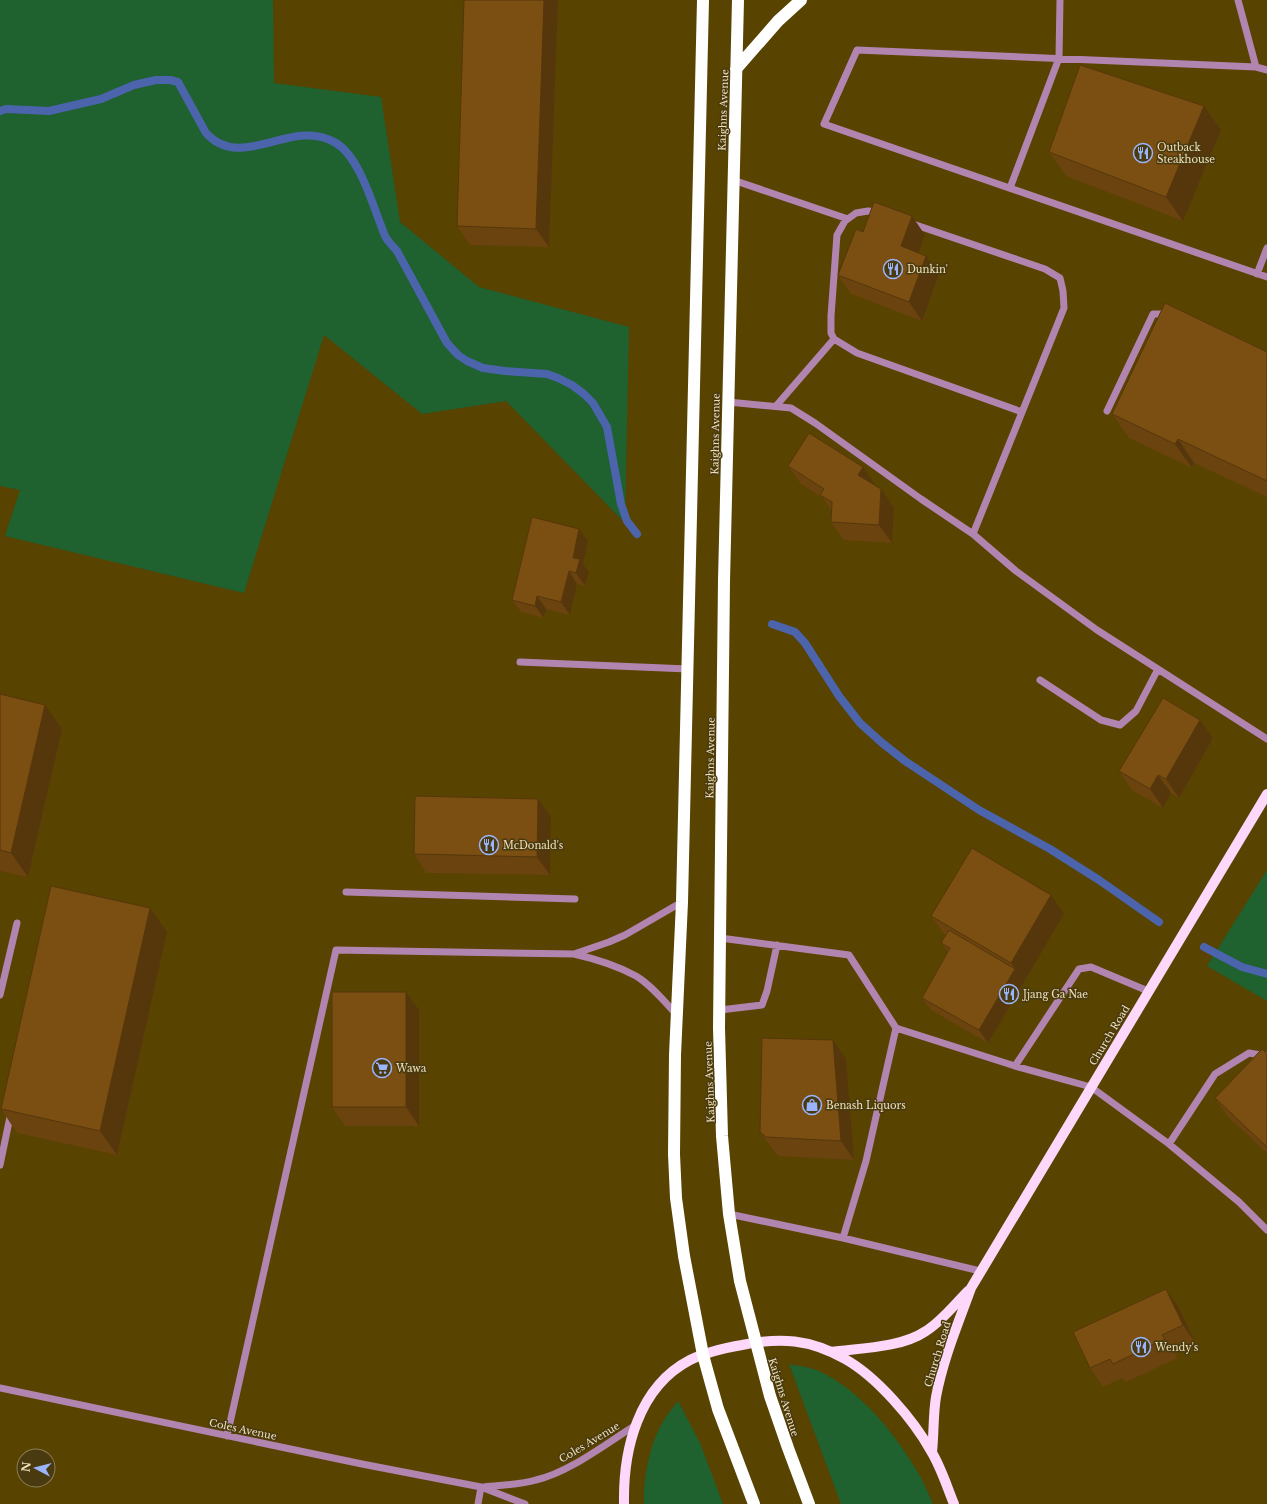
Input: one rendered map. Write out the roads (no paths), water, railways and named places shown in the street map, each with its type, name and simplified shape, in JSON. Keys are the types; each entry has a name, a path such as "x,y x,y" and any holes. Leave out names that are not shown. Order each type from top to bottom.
{"highway":[{"path":"703,0 688,669 682,902 675,1055 674,1154 676,1198 684,1256 703,1354 718,1408 754,1504"},
{"name":"Kaighns Avenue","path":"738,0 724,581 720,938 722,1136 729,1214 740,1281 770,1396 809,1504"},
{"path":"736,69 778,21 801,0"}],"main road":[{"name":"Church Road","path":"932,1452 936,1398 940,1379 971,1288 1148,992 1266,799"},
{"name":"Church Road","path":"831,1352 893,1344 916,1337 932,1326 971,1288"},
{"name":"Church Road","path":"624,1504 624,1485 627,1458 636,1425 647,1402 656,1388 667,1376 690,1360 703,1354 771,1340 798,1341 811,1344 831,1352 860,1369 885,1391 911,1422 932,1452 954,1504"}],"street":[{"path":"1010,188 1059,58 1060,0"},
{"path":"1238,0 1256,67"},
{"path":"1267,70 1256,67 857,50 824,124 1267,277"},
{"path":"733,180 848,219"},
{"path":"888,215 880,212 868,211 856,213 848,219 837,235 831,316 831,333 834,339 857,354 1022,412"},
{"path":"903,220 1045,269 1060,278 1063,291 1064,308 973,534"},
{"path":"1257,274 1267,248"},
{"path":"1107,411 1153,314 1175,314"},
{"path":"776,406 834,339"},
{"path":"728,402 791,408 815,422 921,499 973,534 1016,572 1097,630 1267,739"},
{"path":"520,662 688,669"},
{"path":"1040,680 1100,720 1120,725 1136,711 1158,669"},
{"path":"346,892 575,899"},
{"path":"574,954 625,935 682,902"},
{"path":"0,995 17,923"},
{"path":"720,938 849,955 896,1028 1015,1066 1091,1087 1169,1144 1240,1202 1267,1230"},
{"path":"720,1010 762,1005 767,992 777,945"},
{"path":"227,1436 336,950 574,954 611,964 637,976 677,1015"},
{"path":"1015,1066 1079,969 1091,967 1148,992"},
{"path":"843,1238 866,1161 896,1028"},
{"path":"1169,1144 1215,1074 1249,1054 1267,1056"},
{"path":"0,1165 13,1104"},
{"path":"729,1214 843,1238 980,1272"},
{"name":"Coles Avenue","path":"0,1388 362,1464 481,1487 526,1504"},
{"name":"Coles Avenue","path":"481,1487 535,1481 554,1474 571,1466 636,1425"},
{"path":"478,1504 481,1487"}],"waterway":[{"path":"0,111 6,109 49,111 101,99 134,85 156,80 170,80 178,82 206,133 220,144 235,148 251,147 302,136 319,136 336,143 345,150 360,172 386,238 397,251 447,343 458,355 483,368 547,374 572,385 593,403 607,427 621,504 627,521 637,534"},
{"path":"772,624 795,632 805,643 839,696 860,723 905,761 979,810 1050,849 1099,880 1159,922"},
{"path":"1204,947 1242,967 1267,974"}],"place":[{"name":"Outback Steakhouse","path":"1143,153"},
{"name":"Dunkin'","path":"893,269"},
{"name":"McDonald's","path":"489,845"},
{"name":"Jjang Ga Nae","path":"1009,994"},
{"name":"Wawa","path":"382,1068"},
{"name":"Benash Liquors","path":"812,1105"},
{"name":"Wendy's","path":"1141,1347"}]}
